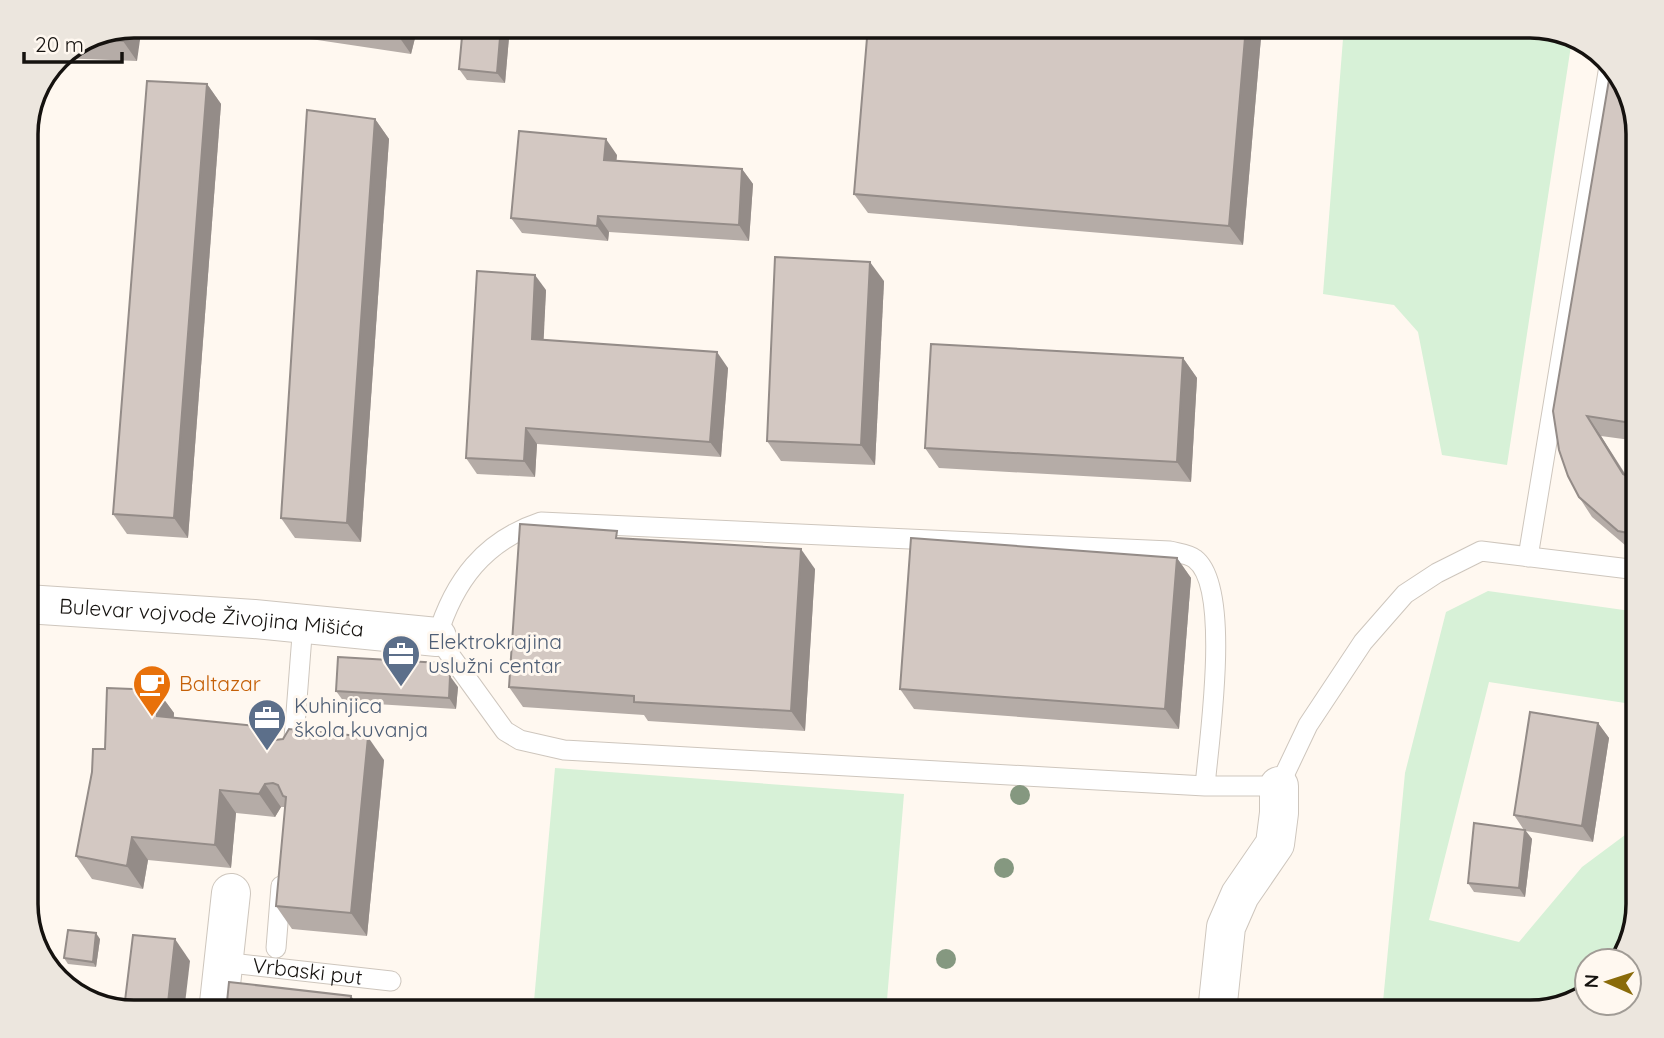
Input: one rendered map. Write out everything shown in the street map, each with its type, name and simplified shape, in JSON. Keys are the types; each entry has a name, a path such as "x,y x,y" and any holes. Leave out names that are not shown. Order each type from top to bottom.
{"street":[{"name":"Bulevar vojvode Živojina Mišića","path":"39,605 303,623 437,637"},
{"path":"1218,1000 1226,927 1240,895 1275,844 1279,786"},
{"name":"Vrbaski put","path":"219,1000 231,893"}],"lane":[{"path":"1528,557 1607,79"},
{"path":"1206,786 1217,632 1213,596 1206,572 1195,558 1170,551 541,522 520,529 491,548 459,583 445,610 437,637 505,731 520,740 564,750 1206,786 1279,786 1308,724 1363,642 1405,594 1437,572 1480,551 1626,569"},
{"path":"293,751 303,623"},
{"path":"276,948 283,870"},
{"name":"Vrbaski put","path":"222,962 391,981"}],"green space":[{"path":"1343,38 1529,38 1571,48 1507,465 1442,455 1418,332 1394,305 1323,294"},
{"path":"1488,591 1626,610 1626,703 1489,682 1429,920 1519,942 1582,867 1626,833 1626,903 1618,940 1615,947 1573,947 1573,989 1554,996 1529,1000 1383,1000 1405,773 1446,612"},
{"path":"555,768 904,794 887,1000 534,1000"}],"building":[{"path":"462,38 500,38 497,73 459,69"},
{"path":"867,38 1245,38 1229,226 854,194"},
{"path":"147,81 207,84 174,518 113,514"},
{"path":"1609,81 1616,92 1625,128 1625,422 1587,416 1625,475 1626,533 1618,531 1579,497 1559,450 1553,411"},
{"path":"307,110 375,119 347,523 281,518"},
{"path":"519,131 606,139 604,160 742,169 739,225 598,216 597,226 511,218"},
{"path":"775,257 870,262 861,445 767,441"},
{"path":"477,271 535,275 532,339 717,352 710,442 526,428 524,461 466,458"},
{"path":"931,344 1183,358 1177,462 925,448"},
{"path":"520,524 617,531 616,538 801,549 791,711 634,702 634,696 509,687"},
{"path":"911,538 1177,558 1165,709 900,689"},
{"name":"Elektrokrajina uslužni centar","path":"338,657 441,663 450,676 449,698 336,691"},
{"path":"107,688 157,690 157,716 265,727 266,734 275,740 283,739 289,729 368,737 351,913 276,906 286,797 278,785 273,783 265,784 259,794 220,790 215,845 132,837 127,866 76,856 92,772 93,749 105,749"},
{"path":"1530,712 1598,723 1582,826 1514,815"},
{"path":"1474,823 1525,830 1519,888 1468,883"},
{"path":"68,930 96,933 93,962 64,958"},
{"path":"133,935 175,939 168,1000 125,999"},
{"path":"229,982 351,996 351,1000 227,1000"}],"place":[{"name":"Elektrokrajina uslužni centar","path":"401,688"},
{"name":"Baltazar","path":"152,718"},
{"name":"Kuhinjica škola kuvanja","path":"267,752"}]}
